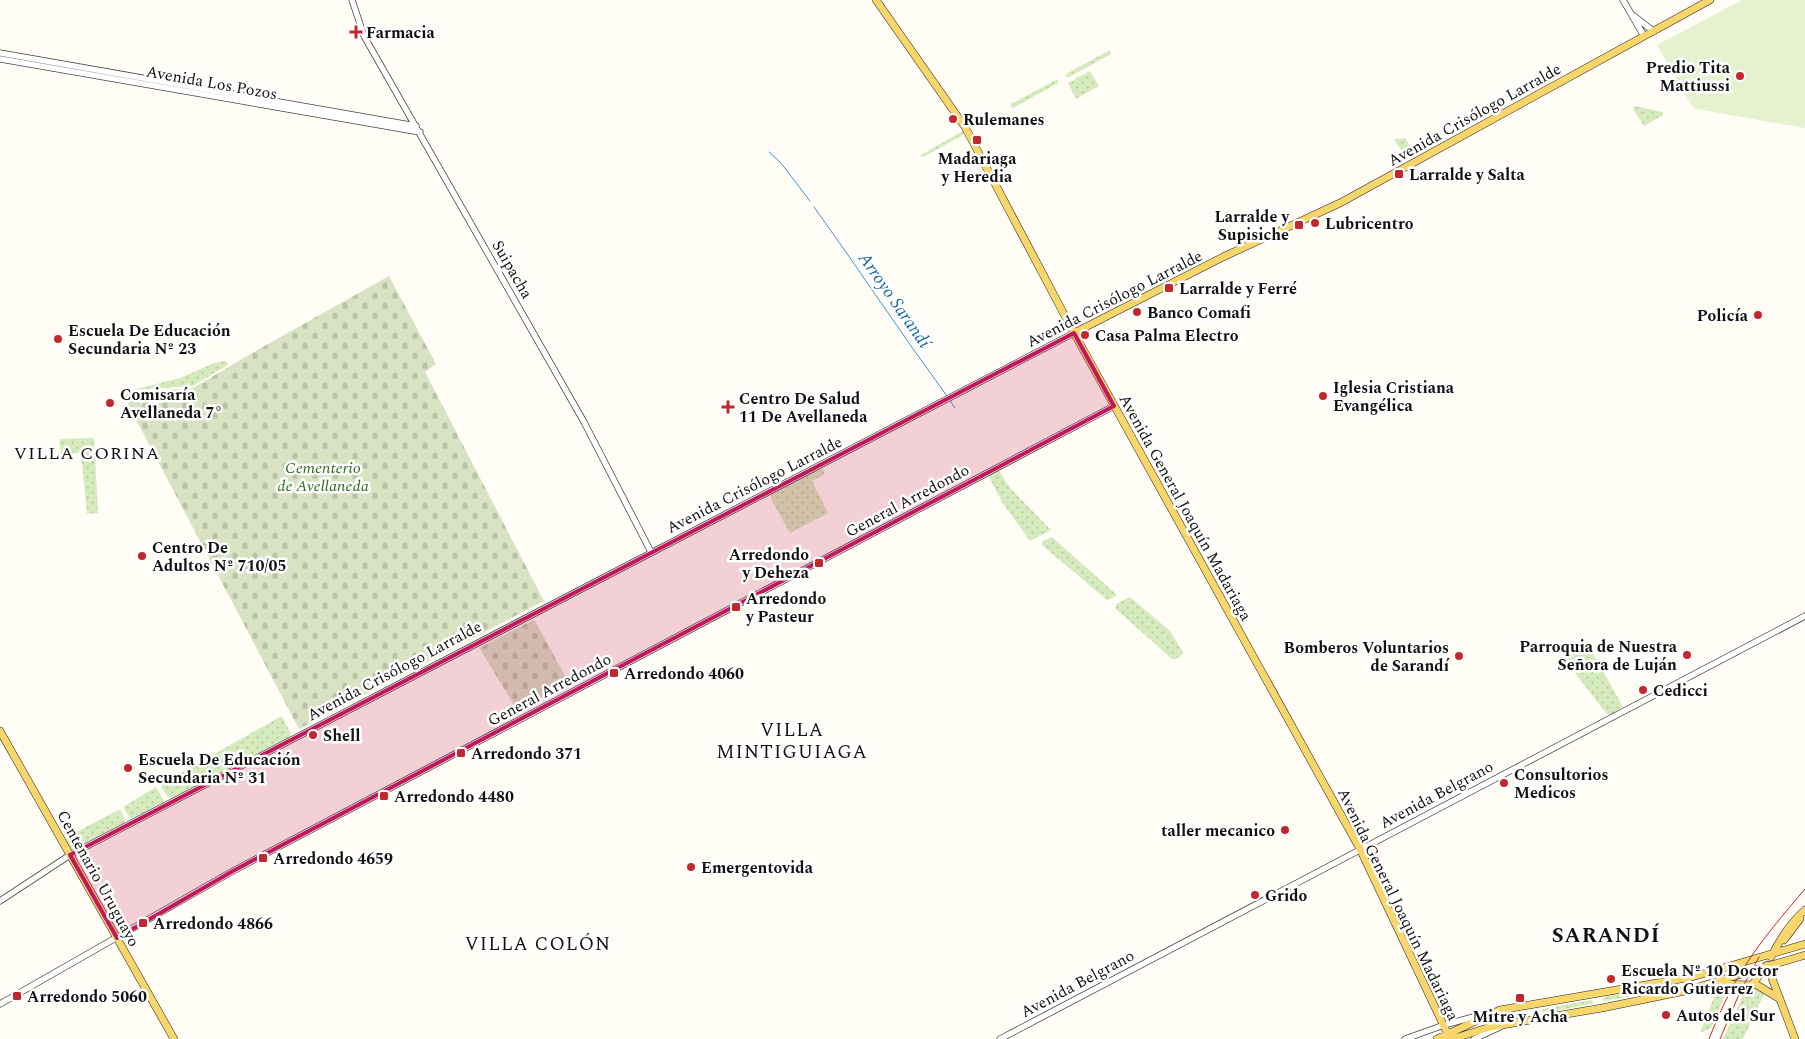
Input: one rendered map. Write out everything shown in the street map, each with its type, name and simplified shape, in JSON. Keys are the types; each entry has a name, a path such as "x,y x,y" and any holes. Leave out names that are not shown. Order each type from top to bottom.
{"main road":[{"name":"Avenida General Joaquín Madariaga","path":"876,0 965,127 1074,333 1360,849 1450,1037"},
{"name":"Avenida Crisólogo Larralde","path":"1074,333 1223,257 1340,203 1710,0"},
{"name":"Centenario Uruguayo","path":"0,731 174,1039"},
{"path":"1753,984 1767,965 1778,941 1788,927 1805,911"},
{"path":"1450,1037 1500,1010 1682,979 1805,944"},
{"path":"1437,1039 1490,1027 1662,996 1805,955"},
{"path":"1767,965 1795,1039"},
{"path":"1708,984 1753,984 1763,988 1780,1000"},
{"path":"1490,1027 1501,1021 1500,1010"}],"street":[{"name":"Suipacha","path":"352,0 364,36 584,422 651,552"},
{"path":"1623,0 1645,37"},
{"path":"1632,15 1653,31"},
{"name":"Avenida Los Pozos","path":"0,53 416,126"},
{"name":"Avenida Los Pozos","path":"0,59 420,132"},
{"name":"Avenida Crisólogo Larralde","path":"0,902 70,855 1074,333"},
{"name":"General Arredondo","path":"0,1004 248,863 1114,406"},
{"name":"Avenida Belgrano","path":"1000,1039 1805,616"},
{"path":"1405,1039 1444,1025 1500,1010"},
{"path":"1474,1039 1504,1025"}],"highlighted area":[{"path":"1074,333 1114,406 233,871 117,938 70,855"}],"green space":[{"name":"Predio Tita Mattiussi","path":"1742,0 1805,0 1805,128 1696,109 1692,106 1657,45"},
{"path":"1110,50 1111,54 1066,77 1066,74"},
{"path":"1090,71 1099,86 1076,99 1068,83"},
{"path":"1058,80 1058,83 1013,108 1011,107 1011,104"},
{"path":"1635,106 1662,112 1663,115 1644,126 1633,109"},
{"path":"964,132 963,135 923,157 920,156 921,155"},
{"path":"1405,138 1414,152 1406,158 1394,139"},
{"name":"Cementerio de Avellaneda","path":"389,276 436,364 425,372 544,601 299,729 122,393 193,388"},
{"path":"226,361 228,365 193,386 133,390 180,378 214,363"},
{"path":"94,438 98,513 87,514 81,453 61,454 59,439"},
{"path":"819,469 823,470 825,474 812,481 828,513 790,533 771,499 771,494"},
{"path":"999,470 1010,488 1051,530 1030,541 1002,502 988,475"},
{"path":"1052,537 1116,596 1107,600 1042,545 1043,541"},
{"path":"1130,597 1170,631 1183,652 1182,655 1172,659 1116,609 1116,604"},
{"path":"533,620 570,687 524,711 521,706 516,708 480,649"},
{"path":"1588,647 1622,705 1620,709 1610,715 1606,713 1565,660 1565,657"},
{"path":"280,717 283,718 291,734 290,737 172,798 168,797 161,787 163,783"},
{"path":"156,787 163,799 163,803 130,818 123,807"},
{"path":"120,809 125,820 124,824 73,850 71,849 66,840 67,837"},
{"path":"1676,983 1677,987 1602,1000 1604,997"},
{"path":"1747,987 1765,990 1765,992 1743,1039 1723,1039"},
{"path":"1716,992 1726,993 1711,1028 1700,1033"},
{"path":"1591,1000 1593,1002 1591,1004 1544,1013 1541,1011 1542,1009"}],"waterway":[{"name":"Arroyo Sarandí","path":"769,152 781,163 810,201"},
{"name":"Arroyo Sarandí","path":"814,207 947,396"},
{"name":"Arroyo Sarandí","path":"949,399 955,408"}],"railway":[{"path":"1709,1039 1725,1002 1745,966 1766,936 1805,889"},
{"path":"1720,1039 1740,992 1759,957"}],"place":[{"name":"Farmacia","path":"356,32"},
{"name":"Predio Tita Mattiussi","path":"1740,76"},
{"name":"Rulemanes","path":"953,119"},
{"name":"Madariaga y Heredia","path":"977,140"},
{"name":"Larralde y Salta","path":"1399,174"},
{"name":"Lubricentro","path":"1315,223"},
{"name":"Larralde y Supisiche","path":"1299,225"},
{"name":"Larralde y Ferré","path":"1169,288"},
{"name":"Banco Comafi","path":"1137,312"},
{"name":"Policía","path":"1758,315"},
{"name":"Casa Palma Electro","path":"1085,335"},
{"name":"Escuela De Educación Secundaria Nº 23","path":"58,339"},
{"name":"Iglesia Cristiana Evangélica","path":"1323,396"},
{"name":"Comisaría Avellaneda 7°","path":"110,403"},
{"name":"Centro De Salud 11 De Avellaneda","path":"728,407"},
{"name":"Centro De Adultos Nº 710/05","path":"142,556"},
{"name":"Arredondo y Deheza","path":"819,563"},
{"name":"Arredondo y Pasteur","path":"736,607"},
{"name":"Parroquia de Nuestra Señora de Luján","path":"1687,655"},
{"name":"Bomberos Voluntarios de Sarandí","path":"1459,656"},
{"name":"Arredondo 4060","path":"614,673"},
{"name":"Cedicci","path":"1643,690"},
{"name":"Shell","path":"313,735"},
{"name":"Arredondo 371","path":"461,753"},
{"name":"Escuela De Educación Secundaria Nº 31","path":"128,768"},
{"name":"Consultorios Medicos","path":"1504,783"},
{"name":"Arredondo 4480","path":"384,796"},
{"name":"taller mecanico","path":"1285,830"},
{"name":"Arredondo 4659","path":"263,858"},
{"name":"Emergentovida","path":"691,867"},
{"name":"Grido","path":"1255,895"},
{"name":"Arredondo 4866","path":"143,923"},
{"name":"Escuela Nº 10 Doctor Ricardo Gutierrez","path":"1611,979"},
{"name":"Arredondo 5060","path":"17,996"},
{"name":"Mitre y Acha","path":"1520,998"},
{"name":"Autos del Sur","path":"1666,1015"}],"district":[{"name":"VILLA CORINA","path":"87,453"},
{"name":"VILLA MINTIGUIAGA","path":"792,740"},
{"name":"SARANDÍ","path":"1606,935"},
{"name":"VILLA COLÓN","path":"538,943"}]}
